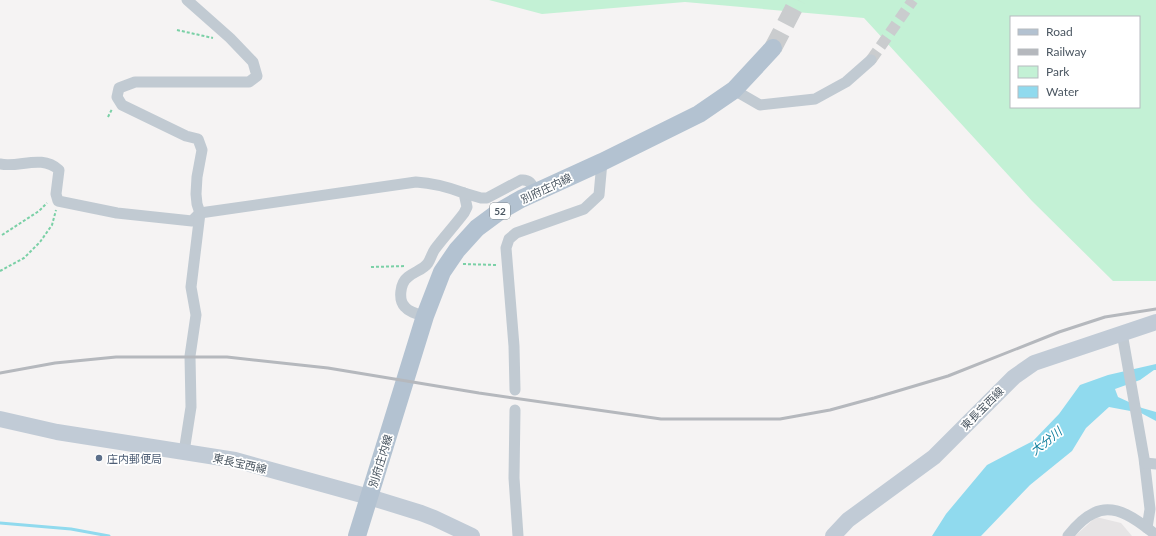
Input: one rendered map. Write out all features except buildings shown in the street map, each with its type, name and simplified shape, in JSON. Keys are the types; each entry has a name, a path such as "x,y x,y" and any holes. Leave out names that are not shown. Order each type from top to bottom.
{"main road":[{"name":"別府庄内線","path":"357,536 425,316 442,272 457,250 477,228 500,211 521,199 602,162 698,114 734,90 773,48"},
{"name":"東長宝西線","path":"833,536 848,520 934,457 1014,377 1034,363 1156,322"},
{"name":"東長宝西線","path":"0,418 57,432 235,460 428,515 472,536"}],"street":[{"path":"184,452 191,407 190,356 196,315 191,287 200,213 196,194 197,177 202,150 198,139 186,136 122,104 117,97 118,88 135,82 249,82 256,76 253,62 230,38 187,0"},
{"path":"734,90 760,105 815,99 846,82 871,60"},
{"path":"0,164 7,166 32,162 44,162 54,165 59,170 54,201 117,213 192,221 200,213 416,182 444,186 481,198 487,198 521,180 526,180 530,181 536,192"},
{"path":"515,390 514,346 506,248 509,239 516,233 584,209 599,195 602,162"},
{"path":"425,316 412,312 405,307 402,301 401,292 403,283 408,277 426,265 434,251 464,213 467,207 464,193"},
{"path":"1122,333 1148,462 1150,509 1147,528"},
{"path":"515,410 514,478 518,536"},
{"path":"1068,536 1085,518 1095,512 1105,510 1128,515 1156,535"}],"path":[{"path":"177,30 213,38"},
{"path":"2,235 54,201"},
{"path":"0,271 24,258 40,242 52,225 54,201"},
{"path":"451,259 461,264 508,265"},
{"path":"371,267 426,265"}],"shaded area":[{"path":"1096,517 1121,523 1132,536 1075,536"}],"green space":[{"path":"489,0 1156,0 1156,281 1113,281 1032,201 864,18 685,2 542,14"}],"water":[{"name":"大分川","path":"1156,364 1156,370 1140,380 1115,389 1118,397 1142,408 1156,412 1156,421 1141,413 1109,407 1086,428 1072,451 1030,485 981,536 932,536 946,514 987,465 1033,441 1059,414 1080,385 1108,375"}],"waterway":[{"path":"0,523 71,529 109,536"}],"tunnel":[{"path":"773,48 798,0"},
{"path":"871,60 913,0"}],"railway":[{"path":"0,373 55,363 116,357 227,357 328,368 479,393 661,419 780,419 830,410 948,376 1059,332 1105,317 1156,309"}],"place":[{"name":"庄内郵便局","path":"99,458"}]}
